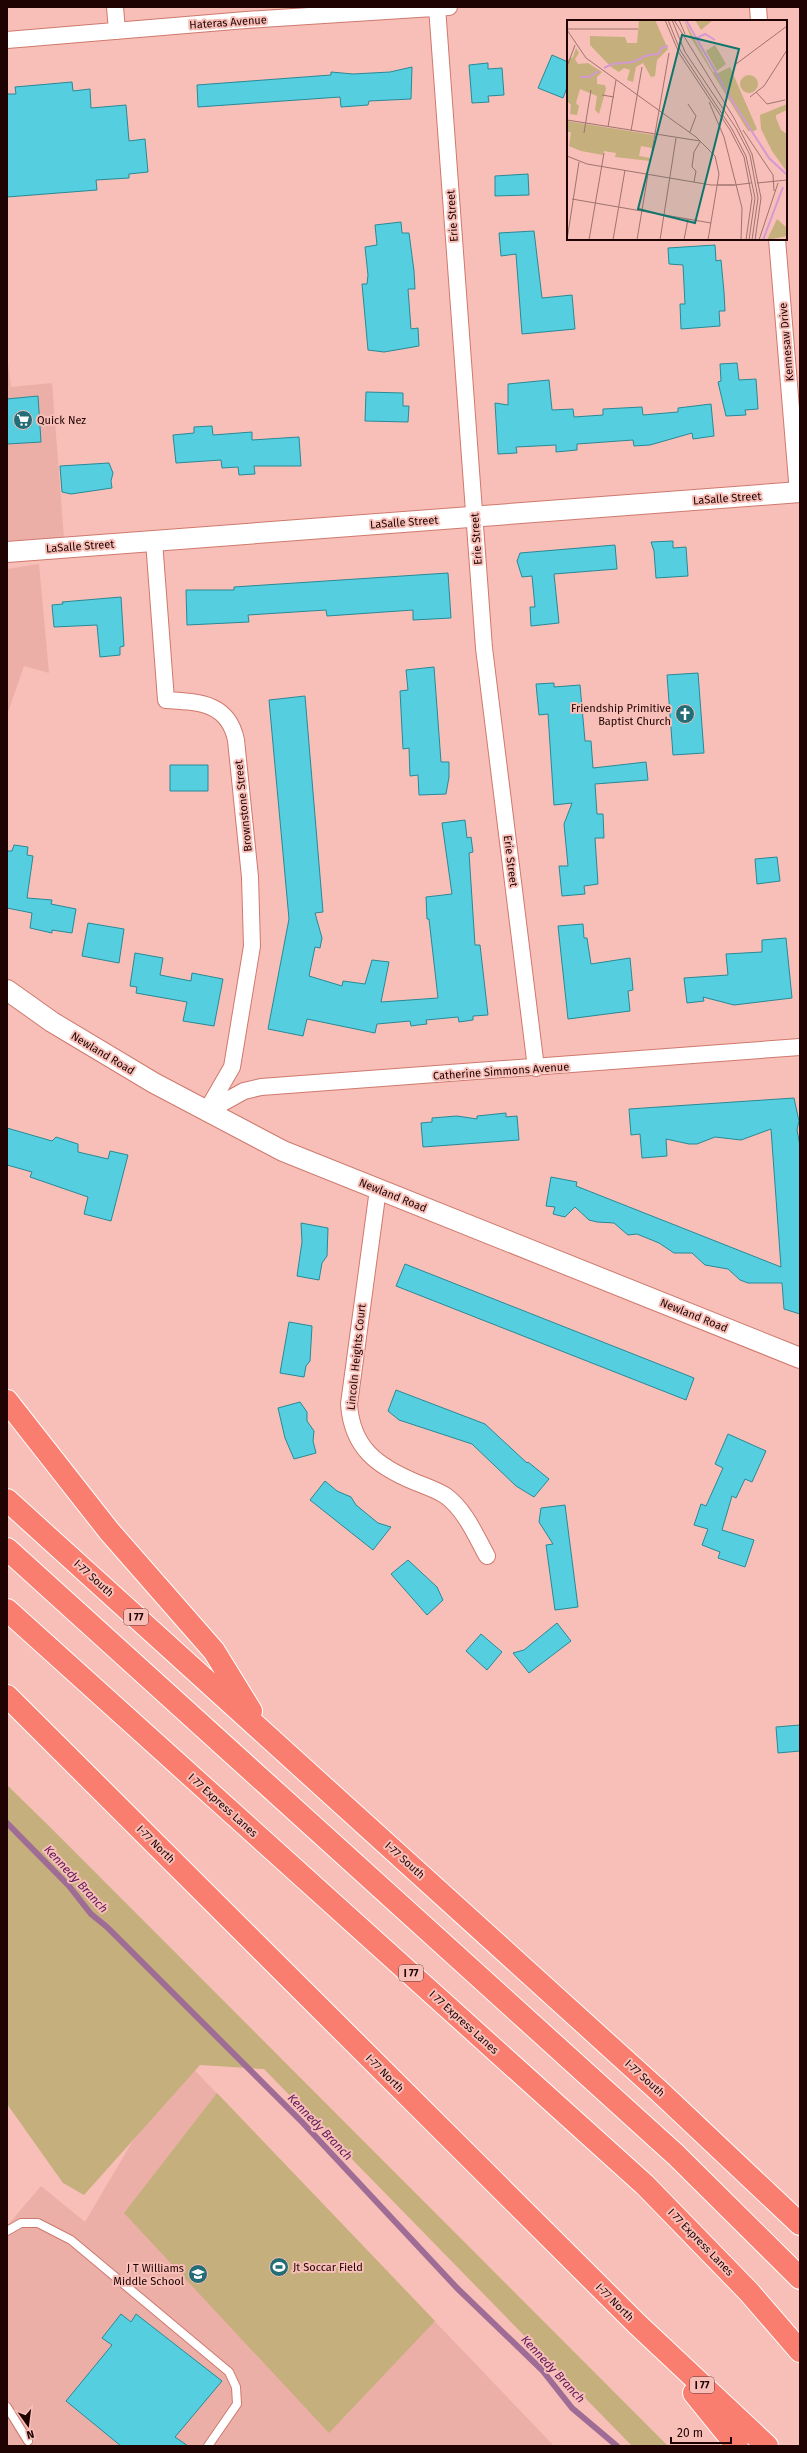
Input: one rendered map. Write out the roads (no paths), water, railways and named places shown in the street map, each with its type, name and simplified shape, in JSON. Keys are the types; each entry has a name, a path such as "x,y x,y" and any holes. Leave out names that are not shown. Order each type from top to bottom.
{"highway":[{"path":"7,1401 109,1531 214,1651 266,1734"},
{"name":"I-77 South","path":"7,1500 660,2091 800,2224"},
{"path":"7,1550 676,2155 800,2278"},
{"name":"I 77 Express Lanes","path":"7,1610 645,2185 749,2292 800,2351"},
{"name":"I-77 North","path":"7,1696 637,2324 767,2446"},
{"path":"637,2324 737,2446"}],"street":[{"path":"115,7 117,31"},
{"name":"Hateras Avenue","path":"7,40 441,7"},
{"name":"Erie Street","path":"441,7 484,648 536,1068"},
{"path":"758,7 759,20"},
{"name":"Kennesaw Drive","path":"777,240 799,492"},
{"name":"LaSalle Street","path":"7,552 799,492"},
{"name":"Brownstone Street","path":"154,541 166,700 199,702 214,708 231,725 236,740 250,877 252,946 232,1067 206,1112"},
{"name":"Newland Road","path":"7,990 106,1055 206,1112 283,1150 800,1358"},
{"name":"Catherine Simmons Avenue","path":"206,1112 244,1092 261,1087 536,1068 800,1047"},
{"name":"Lincoln Heights Court","path":"378,1189 349,1404 352,1426 367,1452 375,1461 395,1474 438,1492 460,1509 488,1556"}],"lane":[{"path":"7,2231 21,2223 38,2223 66,2237 229,2372 236,2387 237,2404 208,2446"},
{"path":"7,2407 28,2440"}],"waterway":[{"name":"Kennedy Branch","path":"7,1823 69,1886 91,1914 107,1927 302,2122 457,2288 542,2370 572,2408 617,2446"}],"place":[{"name":"Quick Nez","path":"23,420"},
{"name":"Friendship Primitive Baptist Church","path":"685,714"},
{"name":"Jt Soccar Field","path":"279,2267"},
{"name":"J T Williams Middle School","path":"198,2274"}]}
